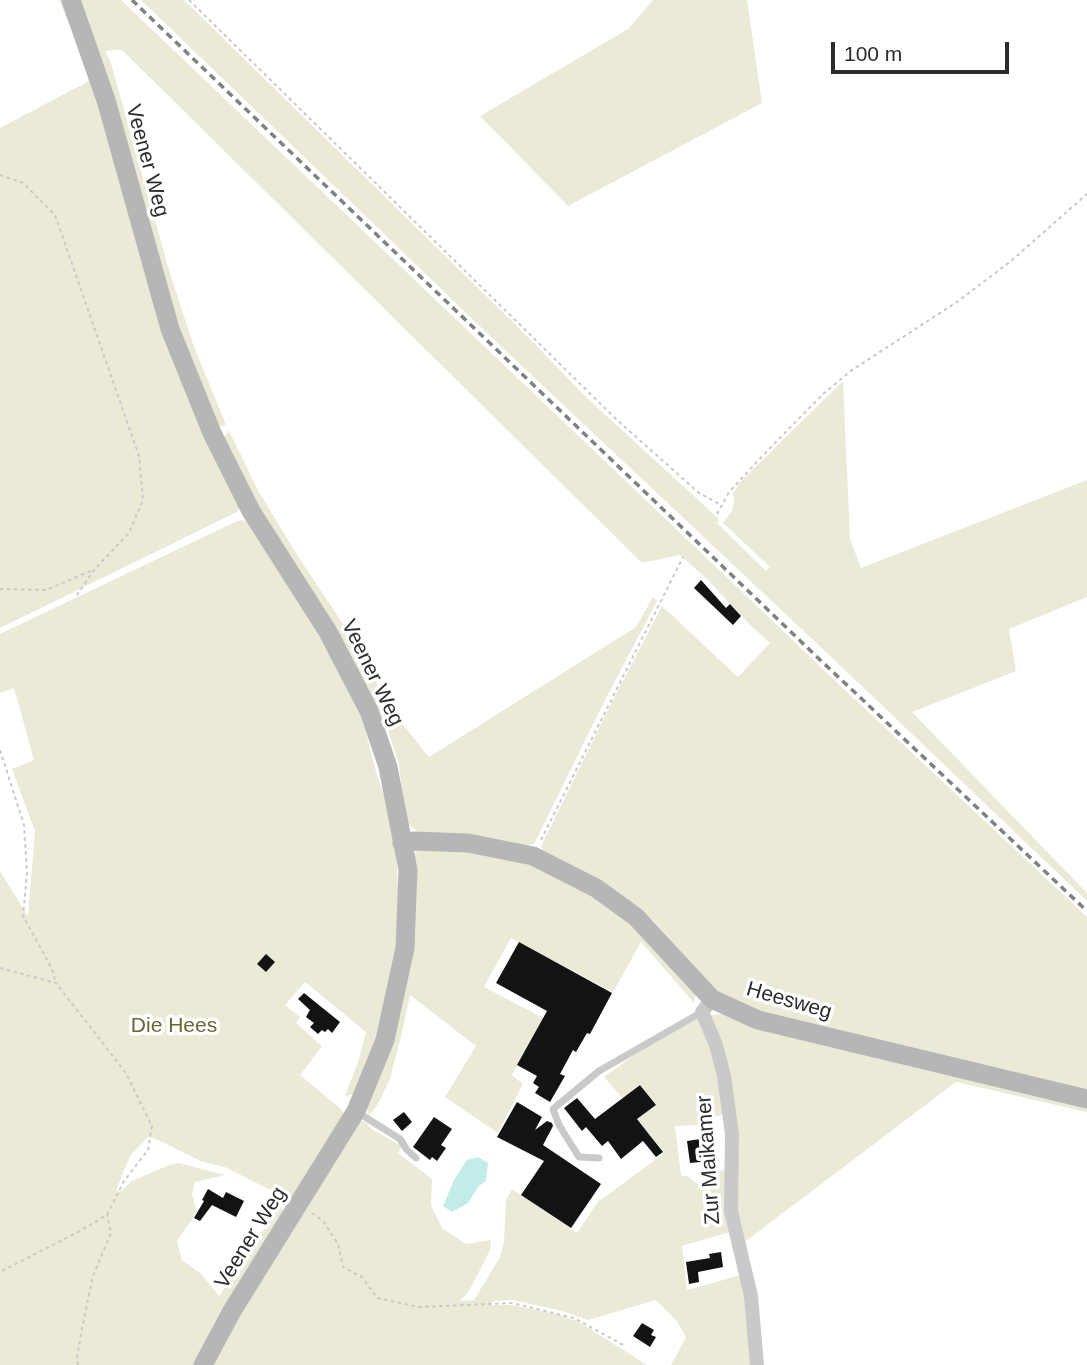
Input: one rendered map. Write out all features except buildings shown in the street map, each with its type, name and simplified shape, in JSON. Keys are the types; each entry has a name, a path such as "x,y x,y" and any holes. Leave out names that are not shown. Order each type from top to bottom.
{"main road":[{"name":"Veener Weg","path":"71,0 106,100 170,329 212,433 251,511 328,632 369,711 388,767 408,870 405,948 385,1040 356,1111 232,1311 203,1365"},
{"name":"Heesweg","path":"402,843 468,843 533,856 596,888 636,917 707,1006 1087,1099"}],"street":[{"name":"Zur Maikamer","path":"707,1006 724,1076 732,1134 731,1211 751,1296 757,1365"}],"lane":[{"path":"598,1158 579,1157 559,1125 553,1109 599,1071 707,1006"},
{"path":"356,1111 400,1139 416,1158"}],"path":[{"path":"189,0 615,419 699,494 721,505"},
{"path":"0,175 23,183 55,215 139,456 143,500 129,533 94,570 78,594"},
{"path":"717,514 729,492 804,413 842,378 968,294 1012,261 1087,194"},
{"path":"533,856 683,557"},
{"path":"0,589 46,590 94,570"},
{"path":"0,750 24,825 27,873 23,916 51,967 56,983 126,1073 152,1126 148,1150 124,1181 107,1214 0,1272"},
{"path":"0,968 56,983"},
{"path":"306,1209 323,1220 338,1244 343,1267 362,1277 377,1298 419,1307 512,1303 574,1318 625,1346"},
{"path":"78,1365 77,1358 93,1276 111,1233 107,1214"}],"green space":[{"path":"59,0 63,0 241,505 237,512 0,628 0,128 89,81"},
{"path":"80,0 121,0 1087,917 1087,1093 732,1005 700,974 654,921 633,905 547,856 541,846 662,606 738,677 770,643 680,555 642,563 122,50 105,51 110,60 169,270 193,344 226,425 217,427 178,328"},
{"path":"141,0 184,0 587,398 719,519 717,523 766,571 770,567 723,523 732,511 733,494 740,482 843,381 850,539 861,568 1087,480 1087,597 1009,629 1016,671 912,712 1087,893 1087,901 489,335"},
{"path":"653,0 747,0 762,103 568,206 480,116 628,29"},
{"path":"229,431 259,492 345,627 393,712 429,757 636,627 653,597 657,601 534,844 525,846 421,835 408,824 399,765 388,730 256,505 222,439"},
{"name":"Die Hees","path":"242,520 252,524 357,699 378,779 391,811 399,909 396,962 381,1025 357,1093 345,1096 366,1032 305,982 285,1005 300,1017 296,1023 322,1046 300,1075 342,1110 344,1116 298,1196 288,1199 225,1167 203,1162 148,1137 130,1156 116,1190 120,1192 132,1181 179,1163 225,1175 195,1182 192,1195 197,1212 177,1241 182,1260 201,1274 219,1296 280,1206 286,1213 196,1365 0,1365 0,871 28,916 35,831 12,769 34,760 14,688 0,693 0,634"},
{"path":"441,846 515,857 620,909 697,991 694,1003 641,942 613,992 511,938 484,987 543,1018 512,1075 523,1084 498,1133 445,1097 476,1046 410,995 390,1079 369,1116 366,1105 385,1057 411,857 419,849"},
{"path":"725,1014 1087,1104 1087,1112 956,1082 742,1244 711,1015"},
{"path":"700,1017 711,1045 725,1113 697,1125 675,1126 681,1176 688,1176 700,1184 709,1180 711,1171 727,1170 730,1232 682,1246 687,1290 741,1275 747,1294 753,1365 671,1365 686,1337 677,1321 656,1300 588,1320 513,1300 494,1301 490,1305 512,1305 560,1315 579,1322 647,1365 208,1365 358,1120 366,1122 371,1129 402,1146 398,1153 432,1179 431,1205 442,1228 466,1244 491,1240 490,1250 469,1291 460,1301 474,1300 500,1257 504,1241 506,1200 512,1189 577,1233 598,1202 663,1154 638,1119 656,1105 640,1084 622,1098 604,1077 637,1053"}],"water":[{"path":"478,1157 488,1163 486,1181 479,1186 468,1203 452,1212 443,1206 454,1180 467,1160"}],"railway":[{"path":"132,0 815,655 1087,911"}]}
